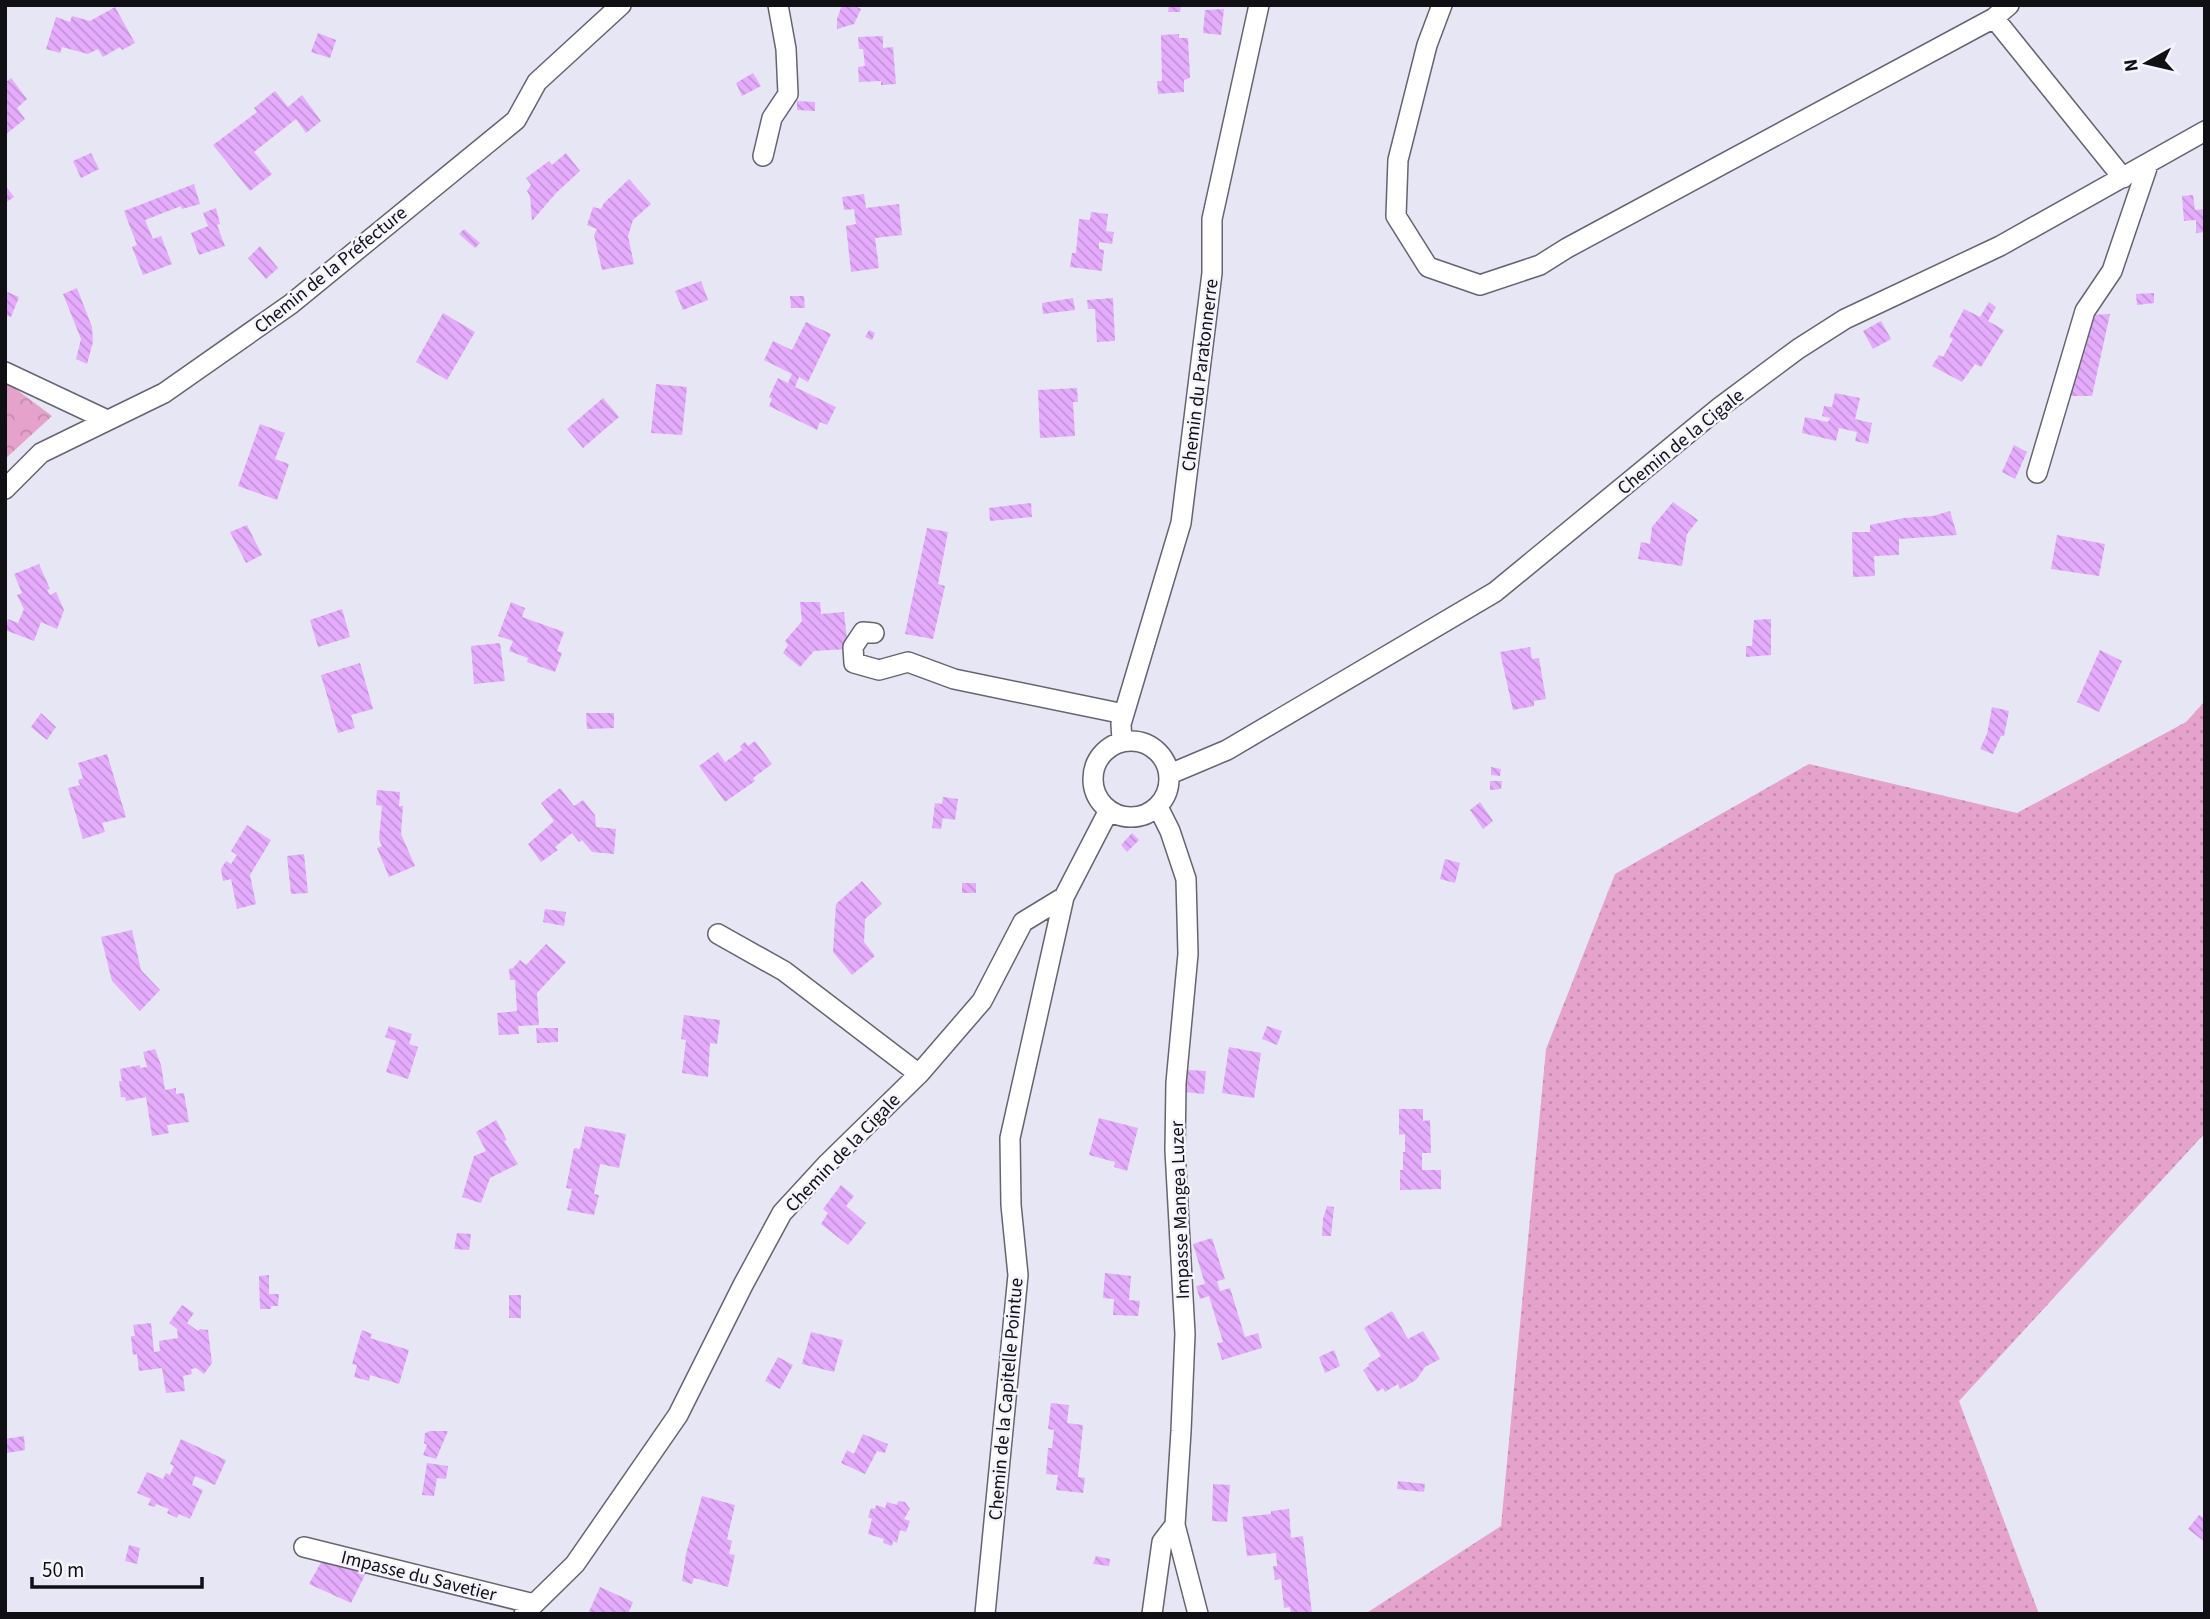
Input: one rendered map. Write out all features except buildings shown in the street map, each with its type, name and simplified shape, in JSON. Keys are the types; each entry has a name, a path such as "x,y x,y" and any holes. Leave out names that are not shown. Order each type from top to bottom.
{"street":[{"name":"Chemin de la Préfecture","path":"5,489 41,453 164,393 291,304 516,120 537,82 621,5"},
{"path":"763,156 772,118 788,94 786,49 778,5"},
{"name":"Chemin du Paratonnerre","path":"1122,741 1121,724 1181,523 1212,272 1212,219 1259,5"},
{"path":"1441,5 1427,45 1398,160 1396,216 1428,267 1480,285 1540,265 1579,241 2001,12 2123,178"},
{"name":"Chemin de la Cigale","path":"1170,774 1227,750 1495,592 1720,407 1798,349 1845,319 2000,246 2205,131"},
{"path":"2037,473 2085,312 2112,271 2148,165"},
{"path":"5,372 107,420"},
{"path":"874,633 863,632 853,647 854,663 880,670 908,662 954,679 1124,714"},
{"path":"1135,740 1158,751 1170,774 1168,792 1158,807 1143,816 1134,817 1125,817 1109,810 1097,797 1092,780 1096,763 1106,749 1122,741 1135,740"},
{"name":"Impasse Mangea Luzer","path":"1152,1614 1162,1542 1175,1525 1185,1334 1175,1167 1175,1117 1188,954 1186,879 1170,831 1158,807"},
{"path":"1064,897 1109,810"},
{"name":"Chemin de la Cigale","path":"529,1609 575,1564 678,1415 782,1213 828,1163 919,1074 982,1001 1023,922 1064,897"},
{"name":"Chemin de la Capitelle Pointue","path":"985,1614 1018,1275 1011,1205 1010,1138 1064,897"},
{"path":"718,934 784,971 919,1074"},
{"path":"1175,1525 1198,1614"},
{"name":"Impasse du Savetier","path":"304,1547 529,1609"}],"green space":[{"path":"5,381 52,416 5,459"},
{"path":"2205,701 2205,1133 1959,1401 2039,1614 1365,1614 1501,1526 1546,1049 1615,874 1809,764 2017,813 2186,722"}]}
